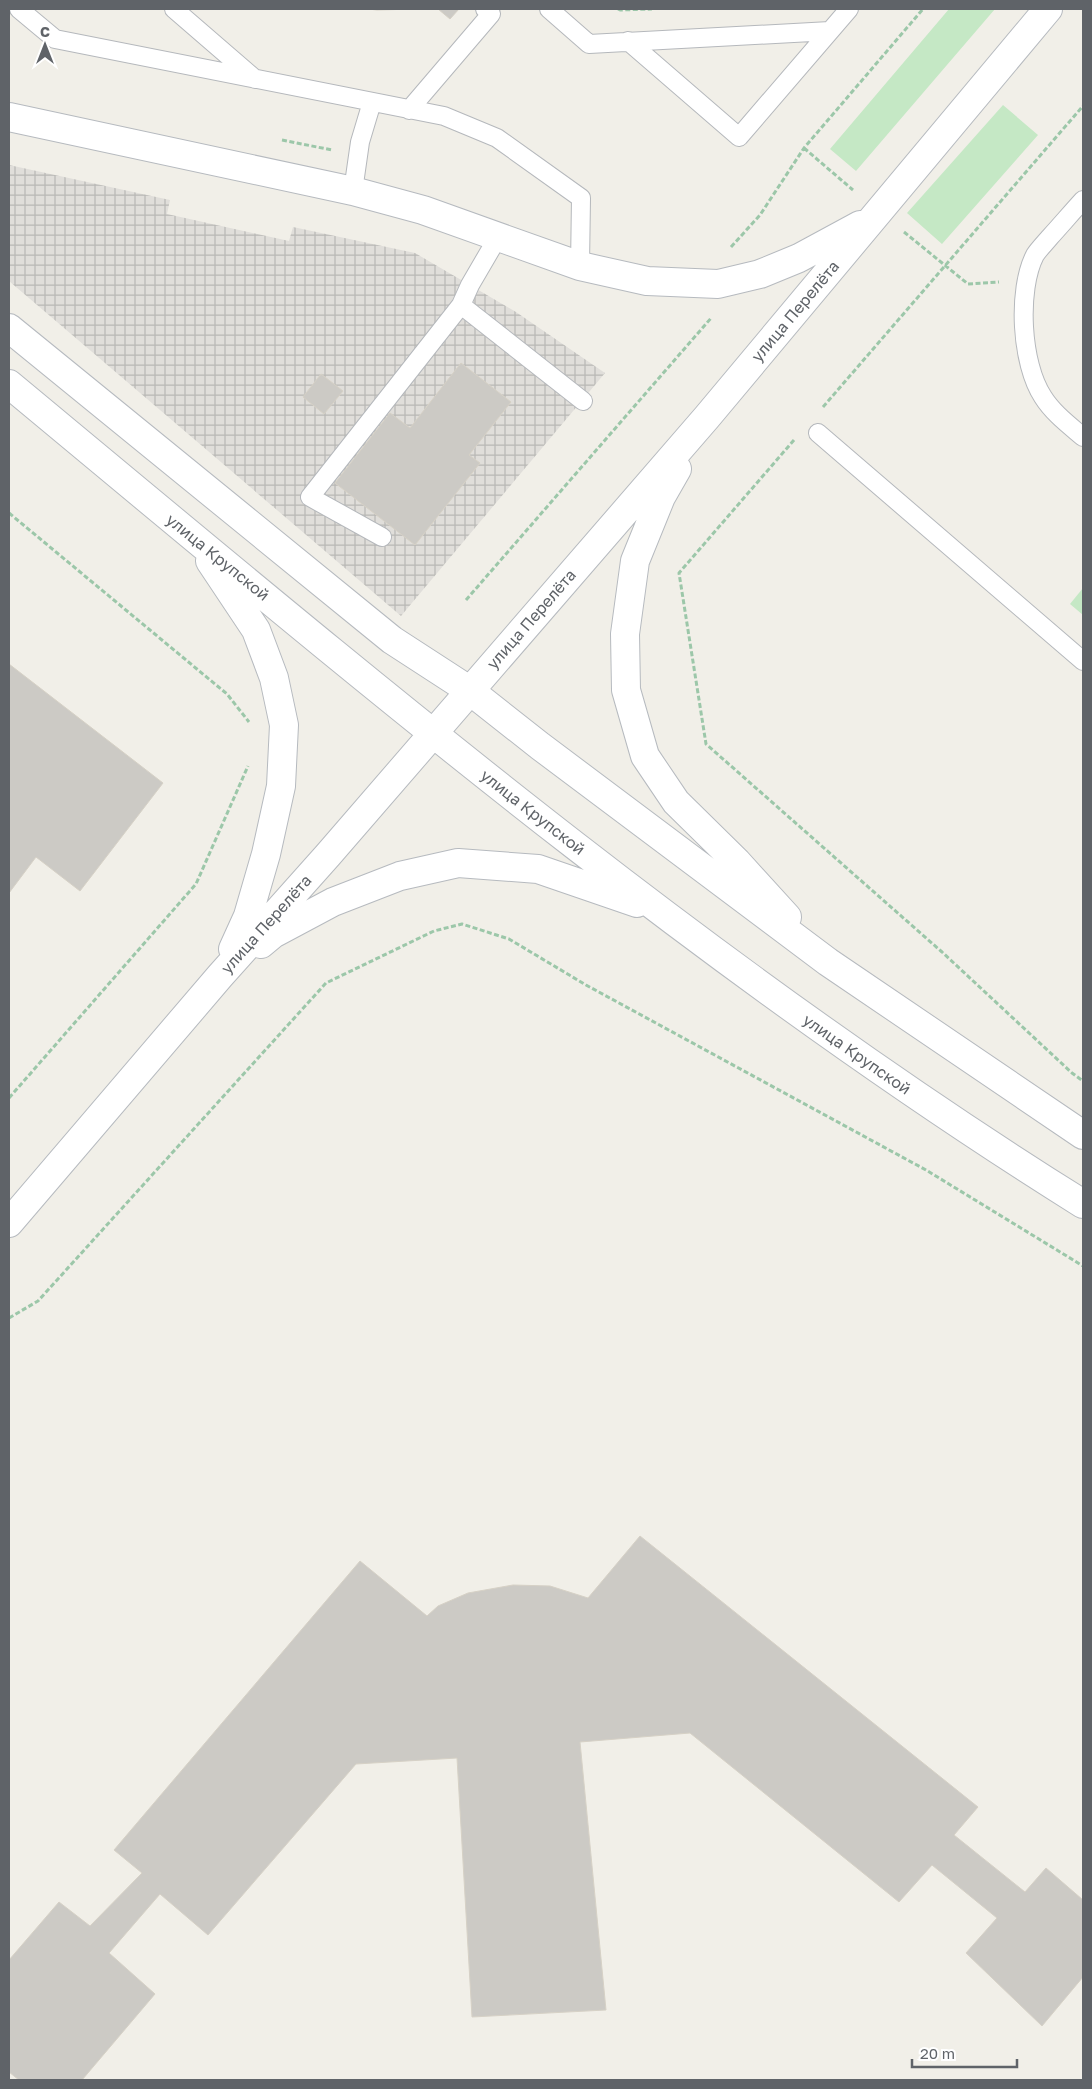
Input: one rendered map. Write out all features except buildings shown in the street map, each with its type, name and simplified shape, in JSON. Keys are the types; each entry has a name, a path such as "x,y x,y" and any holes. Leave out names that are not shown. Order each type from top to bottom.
{"main road":[{"name":"улица Перелёта","path":"9,1223 220,976 328,855 707,417 1048,9"},
{"path":"9,117 353,191 423,210 580,266 647,281 718,284 760,274 799,258 872,218"},
{"path":"9,328 392,640 469,690 540,746 828,962 1083,1135"},
{"name":"улица Крупской","path":"9,384 502,789 656,909 874,1067 1020,1165 1083,1204"},
{"path":"707,417 661,497 636,561 625,634 626,690 645,756 676,802 737,862 828,962"},
{"path":"192,535 256,630 274,678 284,725 280,786 266,854 248,916 220,976"},
{"path":"220,976 274,934 333,902 400,876 458,863 538,869 656,909"}],"lane":[{"path":"19,9 54,40 444,116 497,138 581,198 580,266"},
{"path":"174,9 256,80"},
{"path":"409,110 491,14 485,9"},
{"path":"549,9 589,44 830,31"},
{"path":"628,41 739,137 849,9"},
{"path":"353,191 360,142 372,102"},
{"path":"1083,200 1036,254 1027,280 1024,306 1027,347 1032,373 1042,396 1059,416 1083,437"},
{"path":"382,537 310,496 461,305 470,285 498,237"},
{"path":"461,305 583,401"},
{"path":"818,433 1083,660"}],"path":[{"path":"618,9 652,9"},
{"path":"727,251 760,214 804,148 923,9"},
{"path":"821,409 1083,106"},
{"path":"804,148 853,190"},
{"path":"901,230 968,284"},
{"path":"466,600 717,310"},
{"path":"795,439 679,573 706,744 942,952 1072,1073 1083,1081"},
{"path":"9,513 227,694 253,727"},
{"path":"9,1098 196,884 249,764"},
{"path":"9,1318 38,1301 326,983 434,932 462,924 509,939 586,985 926,1170 1083,1266"}],"shaded area":[{"path":"9,165 170,200 167,214 289,241 293,227 415,253 516,312 605,373 401,616 9,281"}],"green space":[{"path":"949,9 995,9 856,171 830,149"},
{"path":"1003,105 1038,135 942,244 907,213"},
{"path":"1083,588 1083,615 1070,604"}]}
